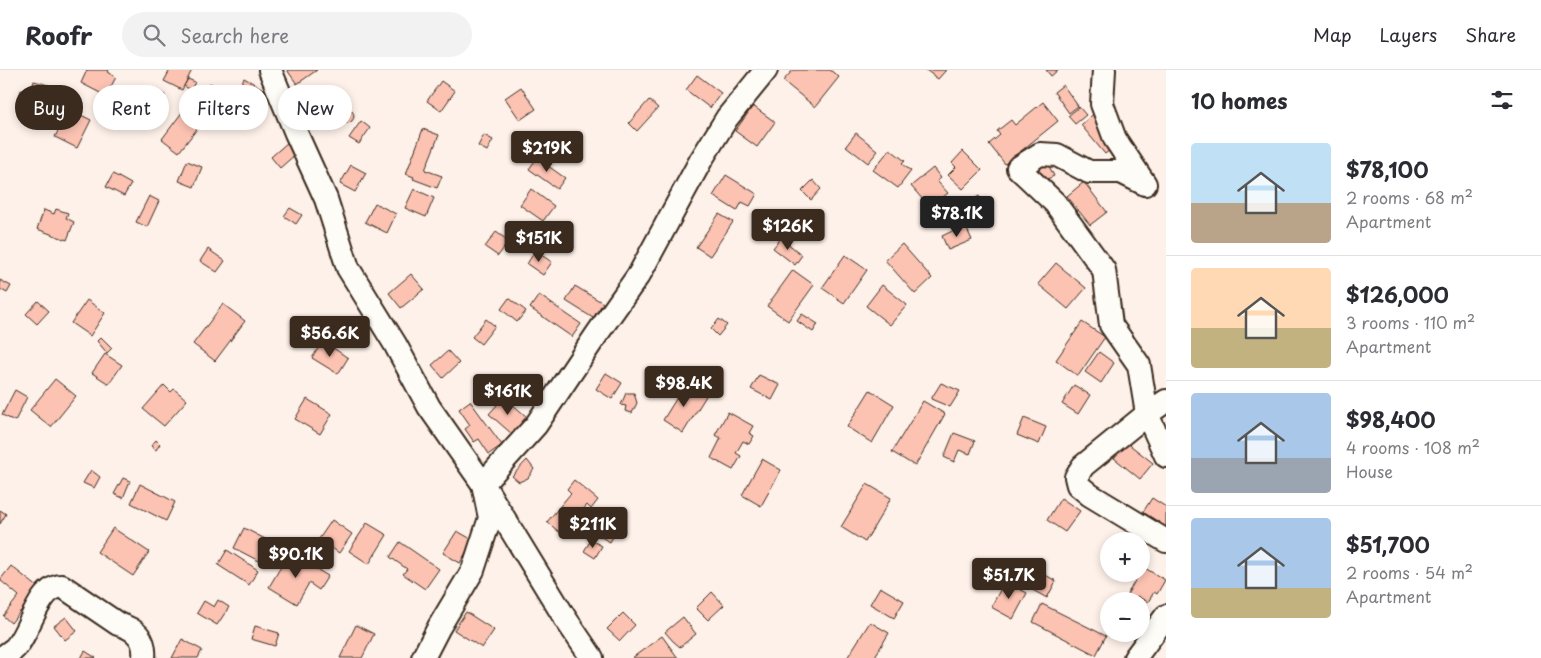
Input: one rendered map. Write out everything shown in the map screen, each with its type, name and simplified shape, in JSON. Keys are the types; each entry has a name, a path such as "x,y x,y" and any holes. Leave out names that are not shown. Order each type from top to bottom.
{"street":[{"path":"270,70 326,199 348,268 395,344 429,407 483,484 565,618 592,658"},
{"path":"483,484 536,425 640,273 727,118 766,70"},
{"path":"1104,70 1102,104 1115,139 1145,184 1121,172 1089,172 1057,155 1040,154 1018,168 1054,203 1104,270 1111,324 1139,364 1147,414 1166,456"},
{"path":"1166,401 1082,466 1076,477 1078,485 1090,495 1166,541"},
{"path":"423,658 473,570 490,518 483,484"},
{"path":"2,658 14,648 50,589 62,586 140,637 144,645 144,658"},
{"path":"1135,658 1166,616"}],"building":[{"path":"87,70 109,70 108,72 116,77 112,85 93,85 93,89 81,83"},
{"path":"170,70 192,70 184,85 179,85 179,88 164,81"},
{"path":"287,70 317,70 297,84"},
{"path":"793,70 830,70 839,77 815,107 783,81"},
{"path":"926,70 946,70 938,79"},
{"path":"1046,70 1058,70 1051,76"},
{"path":"697,75 721,93 710,108 686,90"},
{"path":"244,78 256,85 240,85"},
{"path":"188,79 195,82 194,85 185,85"},
{"path":"34,81 48,85 33,85"},
{"path":"441,81 455,91 441,111 427,101"},
{"path":"1063,85 1078,106 1069,113 1054,92"},
{"path":"521,87 536,109 520,120 505,98"},
{"path":"649,100 658,108 637,131 629,123"},
{"path":"1043,102 1058,121 1005,164 989,144 1000,135 997,131 1011,120 1015,125"},
{"path":"753,106 775,122 757,147 735,131"},
{"path":"1079,107 1086,115 1075,124 1068,116"},
{"path":"1098,110 1122,140 1105,154 1081,125"},
{"path":"352,111 354,119 352,121"},
{"path":"83,116 91,120 77,148 55,137 58,130 83,130"},
{"path":"179,116 179,130 196,130 179,152 162,139"},
{"path":"361,121 370,128 359,144 349,138"},
{"path":"423,129 439,135 425,170 442,176 437,188 413,179 414,177 406,174"},
{"path":"856,133 878,151 868,163 846,146"},
{"path":"484,135 493,140 487,151 478,146"},
{"path":"288,142 297,153 280,168 271,157"},
{"path":"890,149 905,161 902,164 911,171 898,188 873,170"},
{"path":"963,151 982,170 963,189 948,175 956,167 952,163"},
{"path":"537,158 565,178 557,189 529,169"},
{"path":"1045,158 1054,176 1041,182 1032,165"},
{"path":"187,161 202,167 194,187 179,181"},
{"path":"351,165 366,173 355,192 340,184"},
{"path":"933,168 941,178 937,181 948,193 930,208 911,186"},
{"path":"113,174 131,184 124,196 106,187"},
{"path":"726,175 757,194 750,206 742,202 737,211 713,196"},
{"path":"813,180 821,189 811,200 802,191"},
{"path":"1084,182 1107,212 1090,225 1067,196"},
{"path":"414,189 434,198 426,217 405,208"},
{"path":"531,189 554,206 543,221 520,205"},
{"path":"149,196 159,201 147,227 136,222"},
{"path":"979,196 985,206 974,212 968,203"},
{"path":"375,203 396,214 387,233 365,222"},
{"path":"290,208 302,215 296,224 284,216"},
{"path":"56,209 68,213 66,218 74,222 67,240 37,229 44,210 54,214"},
{"path":"719,214 733,222 710,256 696,247"},
{"path":"965,225 972,240 948,250 942,236"},
{"path":"496,232 509,241 498,256 485,247"},
{"path":"781,238 802,255 795,265 773,248"},
{"path":"902,244 932,278 915,294 885,260"},
{"path":"208,249 225,261 217,272 200,261"},
{"path":"535,251 552,262 543,275 527,264"},
{"path":"845,255 867,270 844,303 822,288"},
{"path":"1056,263 1086,288 1068,309 1038,284"},
{"path":"793,270 814,285 788,321 767,306"},
{"path":"411,274 424,289 401,308 389,293"},
{"path":"0,280 11,286 7,293 0,289"},
{"path":"882,285 907,305 890,325 866,306"},
{"path":"575,286 603,303 593,318 566,301"},
{"path":"539,295 581,324 572,337 530,308"},
{"path":"509,298 526,311 517,322 501,309"},
{"path":"87,300 105,313 90,336 71,323"},
{"path":"38,301 49,311 37,324 26,314"},
{"path":"223,304 245,321 215,361 193,344"},
{"path":"802,314 818,324 813,332 797,321"},
{"path":"486,319 495,326 481,344 472,337"},
{"path":"719,319 727,325 718,336 711,329"},
{"path":"1082,322 1105,337 1078,376 1056,360"},
{"path":"101,337 112,348 107,353 97,341"},
{"path":"323,341 348,358 338,374 312,358"},
{"path":"448,351 459,363 443,378 432,365"},
{"path":"1099,352 1114,363 1101,383 1085,372"},
{"path":"105,354 122,365 109,384 92,373"},
{"path":"606,373 622,383 612,399 596,389"},
{"path":"759,375 780,385 772,400 751,389"},
{"path":"55,379 76,396 51,427 30,410"},
{"path":"686,383 706,396 683,433 663,420"},
{"path":"941,383 960,391 950,407 931,399"},
{"path":"164,385 171,392 174,389 187,400 164,426 143,409"},
{"path":"1074,385 1090,395 1078,414 1062,404"},
{"path":"15,390 27,397 15,421 2,415"},
{"path":"870,390 894,405 872,443 847,427"},
{"path":"626,393 634,393 637,403 632,413 625,411 626,406 621,405"},
{"path":"504,397 527,417 512,434 489,414"},
{"path":"307,399 332,414 320,434 295,419"},
{"path":"470,401 502,445 489,454 479,439 474,442 465,429 470,425 459,409"},
{"path":"923,401 945,414 915,466 892,452"},
{"path":"728,412 753,426 749,433 754,436 749,444 743,441 736,453 741,456 733,470 711,458 721,438 715,435"},
{"path":"1024,418 1046,427 1039,444 1017,435"},
{"path":"954,433 975,441 970,454 959,450 954,462 944,457"},
{"path":"156,440 160,444 156,450 151,446"},
{"path":"1126,442 1153,463 1140,479 1114,458"},
{"path":"762,459 781,470 761,506 742,495"},
{"path":"527,460 534,469 528,478 519,482 512,476"},
{"path":"91,470 100,477 94,488 83,483"},
{"path":"123,478 130,481 123,498 114,494"},
{"path":"574,480 598,500 591,509 587,505 563,535 547,522 571,493 567,489"},
{"path":"140,484 175,502 166,521 131,503"},
{"path":"867,484 891,498 865,542 841,527"},
{"path":"1061,498 1080,511 1065,532 1047,520"},
{"path":"1152,498 1166,507 1166,527 1143,512"},
{"path":"0,510 6,514 0,524"},
{"path":"332,520 352,534 339,553 319,539"},
{"path":"367,523 387,535 369,564 349,551"},
{"path":"606,525 616,532 610,542 599,536"},
{"path":"113,528 149,552 133,576 97,552"},
{"path":"244,528 269,541 259,561 234,548"},
{"path":"457,531 473,540 460,563 443,553"},
{"path":"591,540 602,546 595,558 584,551"},
{"path":"400,542 439,569 425,589 403,574 407,569 390,557"},
{"path":"227,550 258,570 249,585 218,565"},
{"path":"289,553 328,576 319,590 309,583 297,604 269,587"},
{"path":"1019,560 1056,581 1047,598 1009,577"},
{"path":"11,566 39,588 11,623 3,616 19,596 0,580"},
{"path":"1150,571 1165,580 1157,594 1154,592 1150,599 1150,592 1128,592 1134,582 1150,582"},
{"path":"1005,581 1027,593 1013,619 991,607"},
{"path":"880,587 904,601 894,618 870,604"},
{"path":"712,592 724,605 708,620 696,608"},
{"path":"218,600 229,607 217,625 197,613 204,601 214,607"},
{"path":"1042,604 1100,633 1100,642 1103,642 1096,655 1033,622"},
{"path":"466,612 494,630 482,648 454,630"},
{"path":"623,613 635,625 620,641 607,629"},
{"path":"66,617 77,631 65,640 54,626"},
{"path":"683,617 696,634 680,647 665,632"},
{"path":"870,622 889,633 874,658 847,658"},
{"path":"356,625 374,634 362,658 340,658"},
{"path":"255,626 279,633 275,646 251,639"},
{"path":"662,636 678,658 632,658"},
{"path":"182,639 202,650 198,658 172,658"},
{"path":"85,651 96,658 81,658"}]}
